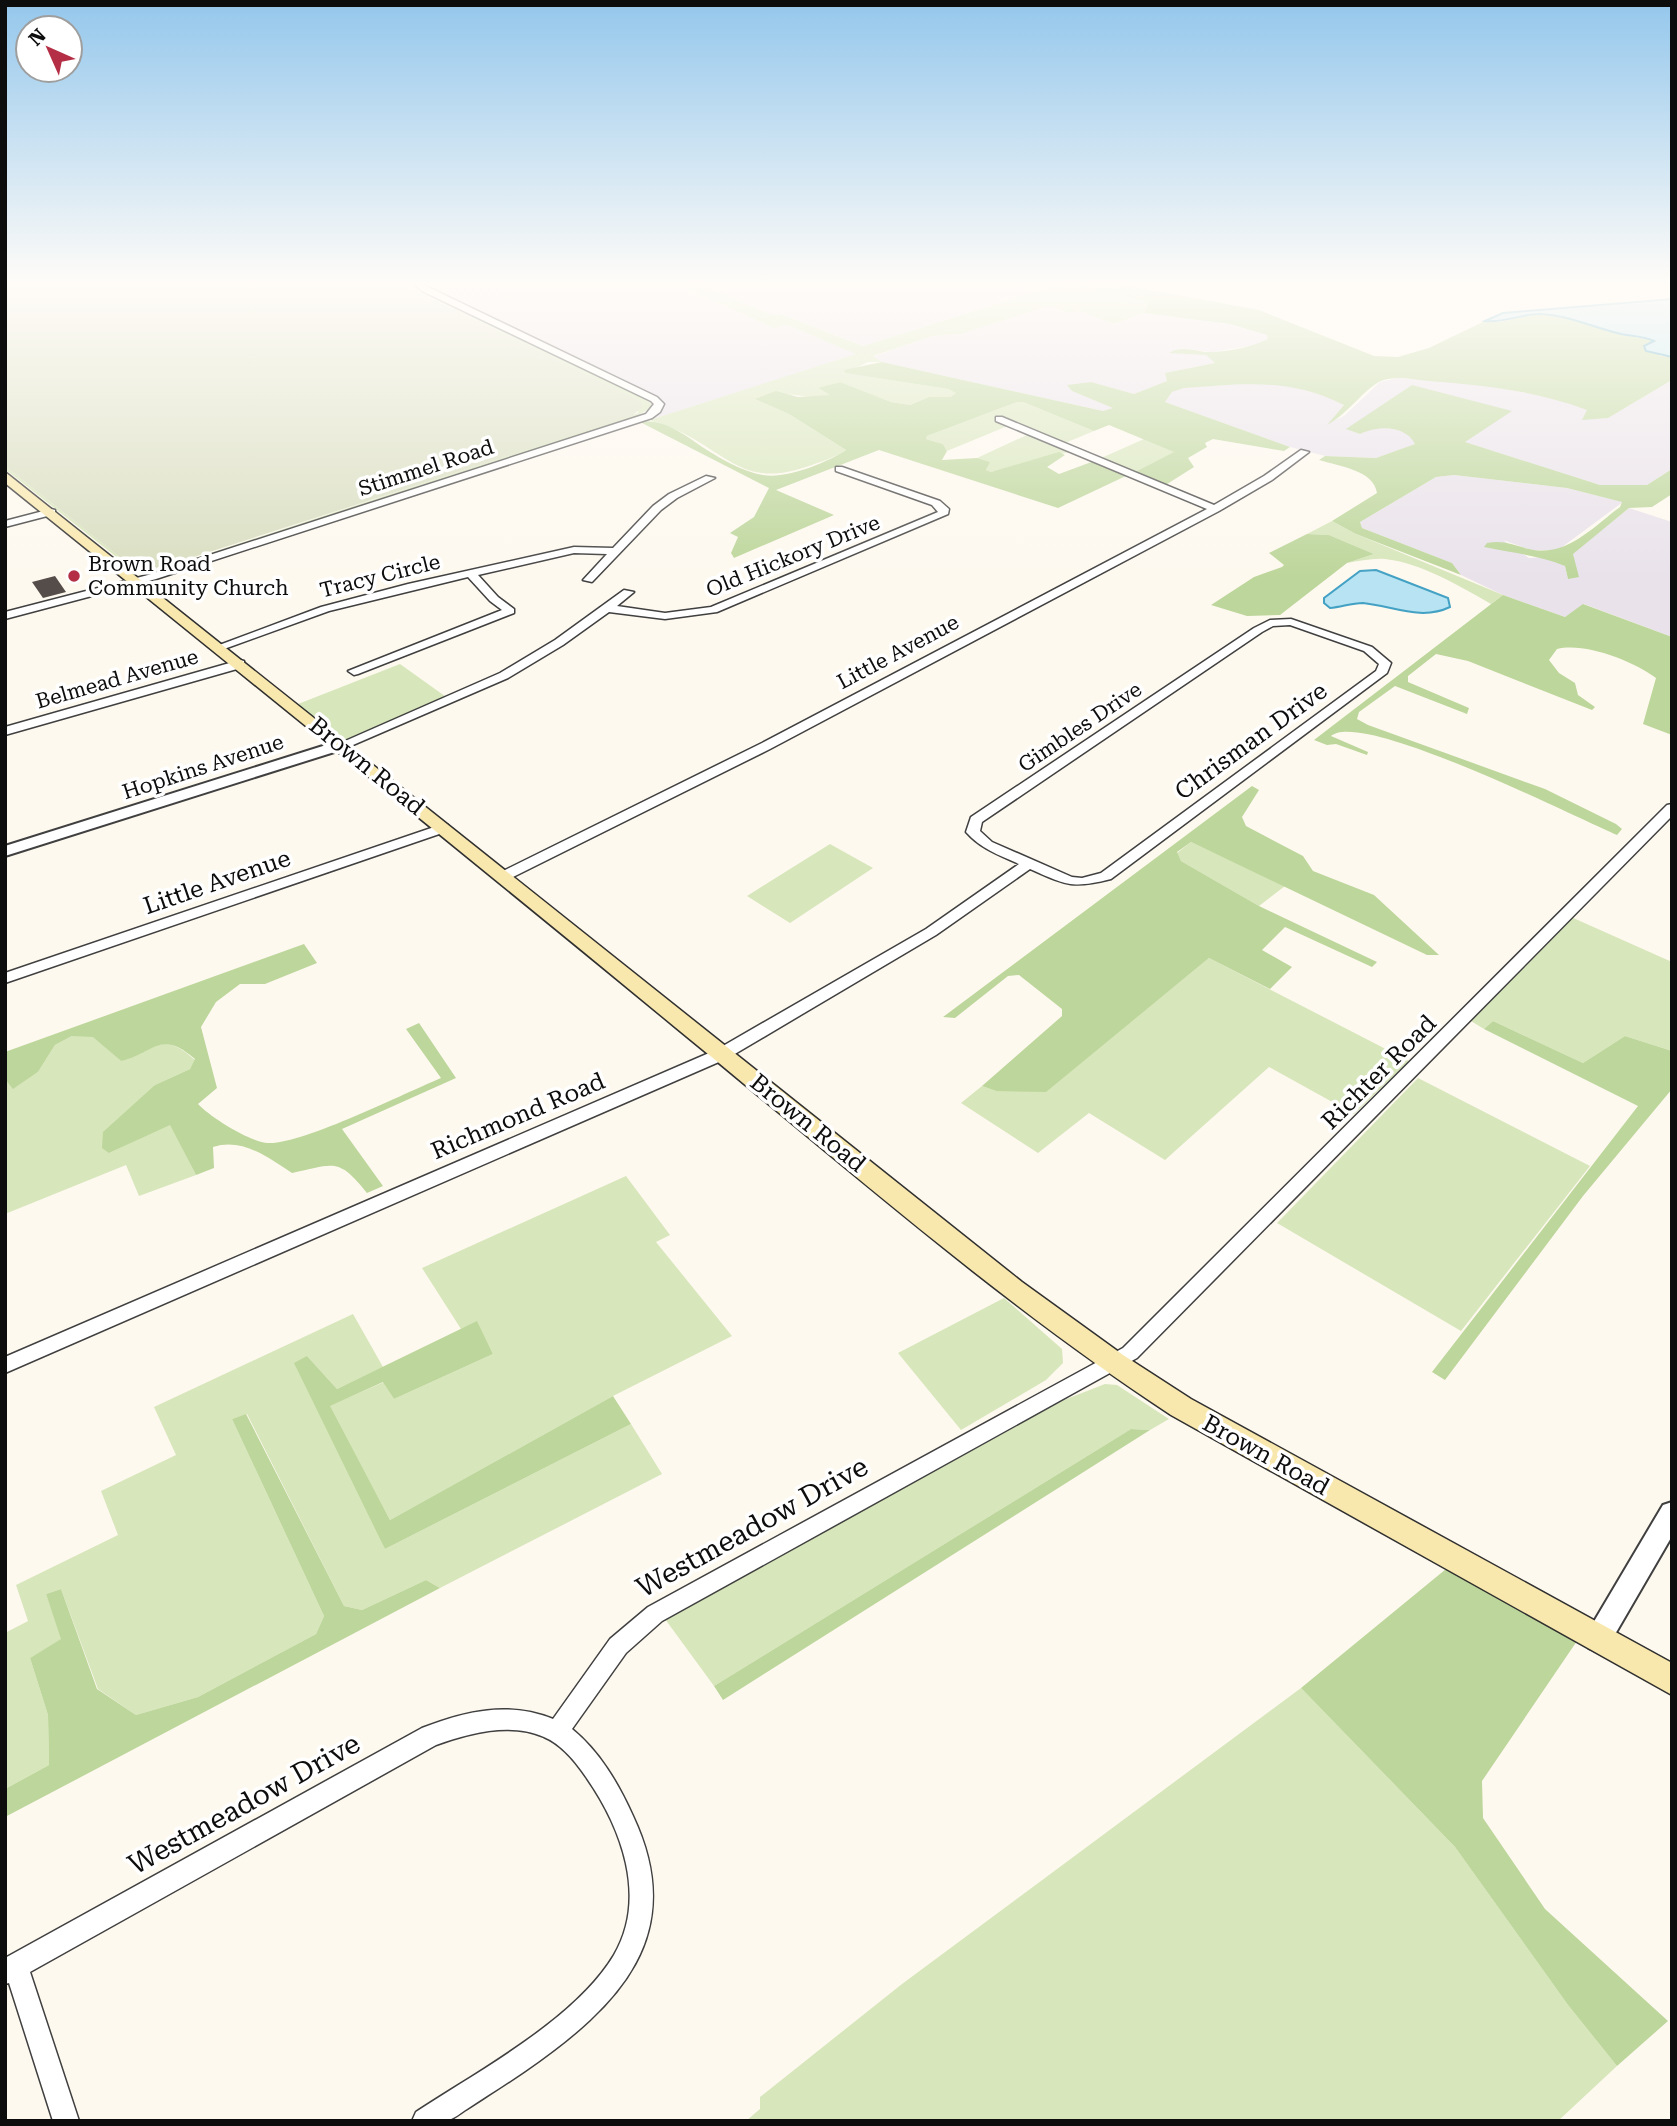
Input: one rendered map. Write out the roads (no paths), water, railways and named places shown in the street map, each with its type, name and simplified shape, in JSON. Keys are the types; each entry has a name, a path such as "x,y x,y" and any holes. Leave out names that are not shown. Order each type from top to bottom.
{"main road":[{"name":"Brown Road","path":"5,476 342,744 1013,1289 1112,1363 1229,1434 1672,1680"}],"street":[{"name":"Stimmel Road","path":"137,581 635,420 657,410 659,404 654,399 615,380"},
{"path":"999,419 1215,509"},
{"name":"Little Avenue","path":"504,876 778,739 1215,509 1268,478 1304,452"},
{"name":"Old Hickory Drive","path":"607,608 665,616 713,610 937,517 944,509 936,503 839,469"},
{"path":"588,580 657,508 673,496 710,478"},
{"path":"5,524 51,512"},
{"name":"Tracy Circle","path":"220,647 325,609 471,573 574,550 618,551"},
{"name":"Tracy Circle","path":"354,671 510,611 485,591 471,573"},
{"path":"5,616 137,581"},
{"name":"Hopkins Avenue","path":"5,851 342,744 485,685 563,641 628,592"},
{"name":"Chrisman Drive","path":"1027,865 1069,881 1082,882 1105,876 1372,681 1385,663 1368,649 1305,626 1291,622 1270,623"},
{"name":"Gimbles Drive","path":"1027,865 987,845 973,832 976,820 1270,623"},
{"name":"Belmead Avenue","path":"5,731 240,664"},
{"name":"Richter Road","path":"1112,1363 1130,1353 1672,808"},
{"name":"Little Avenue","path":"5,978 443,828"},
{"name":"Richmond Road","path":"5,1365 722,1054 931,932 1027,865"},
{"name":"Westmeadow Drive","path":"10,1969 430,1735 481,1719 519,1720 557,1732 618,1646 655,1614 1112,1363"},
{"path":"1598,1639 1672,1513"},
{"path":"425,2121 569,2023 597,1997 622,1964 637,1928 642,1893 638,1856 627,1827 599,1774 557,1732"},
{"path":"10,1969 66,2121"}],"water":[{"path":"1376,570 1448,598 1450,607 1418,613 1363,603 1330,608 1324,603 1324,598 1360,571"}],"place":[{"name":"Brown Road Community Church","path":"74,576"}]}
